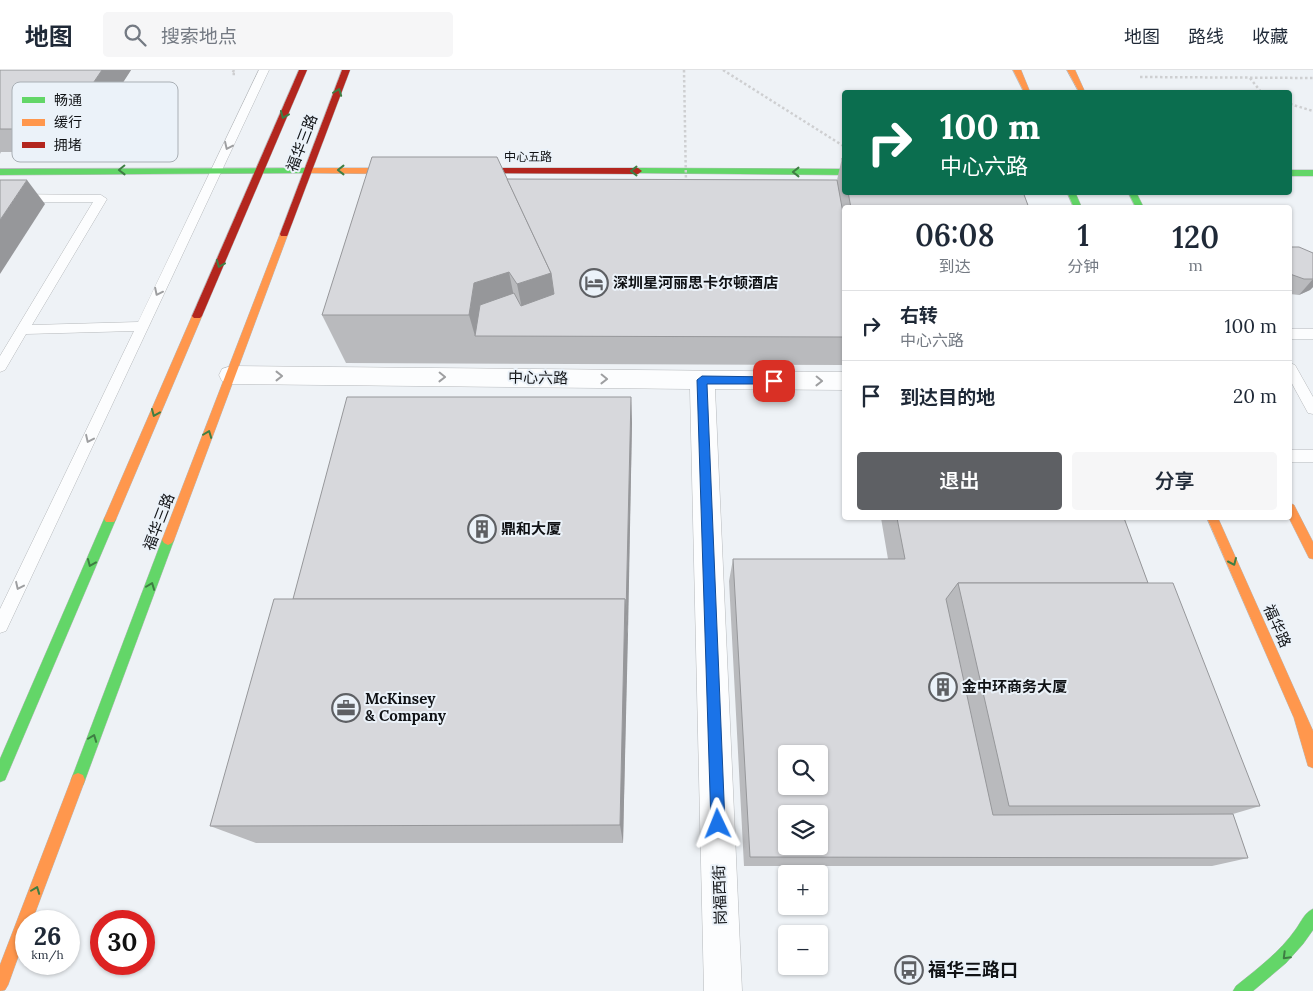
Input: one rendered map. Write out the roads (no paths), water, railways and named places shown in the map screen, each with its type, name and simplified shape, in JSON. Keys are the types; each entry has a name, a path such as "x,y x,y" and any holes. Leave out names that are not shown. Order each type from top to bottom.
{"street":[{"name":"福华三路","path":"0,775 303,70"},
{"name":"福华三路","path":"0,985 346,70"},
{"path":"1018,70 1026,90"},
{"path":"1071,70 1081,90"},
{"path":"0,172 413,171"},
{"name":"中心五路","path":"452,171 842,172"},
{"path":"1292,173 1313,173"},
{"name":"中心六路","path":"230,375 842,381"},
{"name":"岗福西街","path":"702,380 724,991"},
{"path":"1292,512 1313,554"},
{"name":"福华路","path":"1214,520 1313,746"},
{"path":"1300,716 1313,761"},
{"path":"1242,991 1283,960 1294,947 1313,916"}],"lane":[{"path":"0,626 264,70"},
{"path":"0,198 101,199 0,367"},
{"path":"22,330 142,326"},
{"path":"1292,334 1313,334"},
{"path":"1292,372 1313,409"},
{"path":"1292,456 1313,456"}],"place":[{"name":"深圳星河丽思卡尔顿酒店","path":"594,283"},
{"name":"鼎和大厦","path":"482,529"},
{"name":"金中环商务大厦","path":"943,687"},
{"name":"McKinsey & Company","path":"346,708"},
{"name":"福华三路口","path":"909,970"}]}
